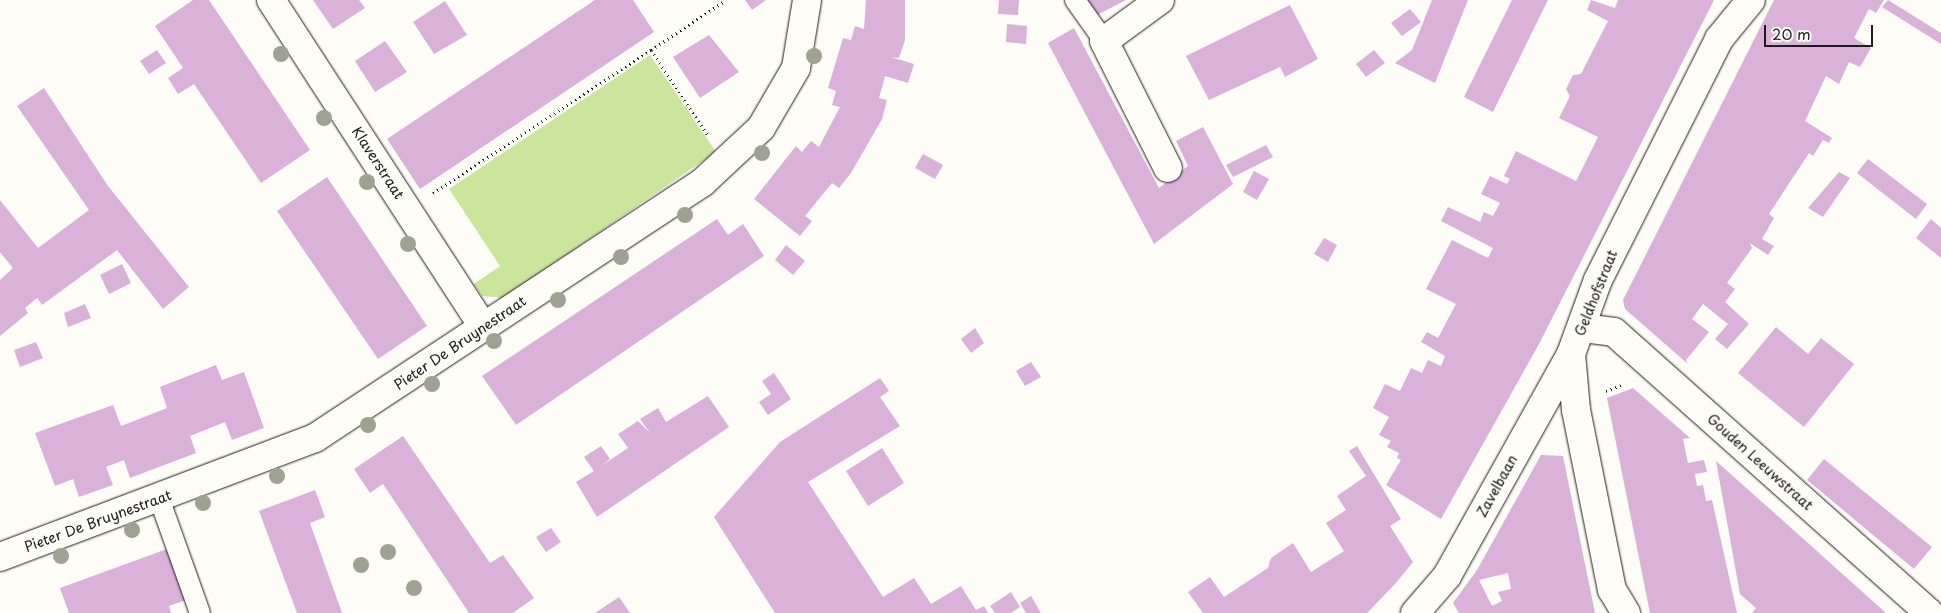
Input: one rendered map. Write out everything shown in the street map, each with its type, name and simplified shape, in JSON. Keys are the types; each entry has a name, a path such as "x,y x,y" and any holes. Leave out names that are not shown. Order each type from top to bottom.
{"street":[{"name":"Klaverstraat","path":"271,0 483,327"},
{"name":"Pieter De Bruynestraat","path":"0,557 315,438 727,163 760,128 796,68 807,0"},
{"path":"1160,0 1104,41 1168,168"},
{"name":"Geldhofstraat","path":"1626,613 1612,590 1575,402 1571,354 1583,328 1598,280 1718,39 1751,0"},
{"name":"Gouden Leeuwstraat","path":"1583,328 1614,332 1929,613"},
{"name":"Zavelbaan","path":"1415,613 1447,576 1571,354"}],"lane":[{"path":"1075,0 1104,41"},
{"path":"159,498 200,613"}],"path":[{"path":"408,210 726,0"},
{"path":"650,50 727,163"},
{"path":"1575,402 1658,371"}],"green space":[{"path":"650,55 716,152 503,298 482,296 474,284 500,266 449,189"}],"building":[{"path":"193,0 209,0 310,150 261,183 194,84 178,94 168,78 183,68 155,26"},
{"path":"313,0 359,0 365,8 333,29"},
{"path":"595,0 633,0 654,32 420,189 387,139"},
{"path":"745,0 766,0 752,10"},
{"path":"866,0 905,0 905,40 899,58 891,57 914,64 908,83 885,76 879,98 887,100 882,119 851,173 839,188 832,183 805,216 812,221 800,236 754,199 796,146 802,152 811,141 819,147 840,107 832,105 836,91 828,88 843,38 851,40 855,26 864,29"},
{"path":"999,0 1019,0 1018,15 998,14"},
{"path":"1087,0 1126,0 1095,16"},
{"path":"1432,0 1468,0 1435,83 1395,63 1412,50"},
{"path":"1512,0 1548,0 1493,112 1464,97"},
{"path":"1591,0 1615,8 1618,0 1714,0 1539,344 1441,519 1386,485 1401,460 1397,458 1399,453 1387,447 1391,441 1379,435 1389,417 1373,408 1385,384 1400,391 1411,368 1422,373 1428,360 1441,366 1445,356 1421,342 1427,332 1438,338 1456,304 1426,289 1452,240 1488,258 1493,248 1441,221 1448,207 1480,222 1484,212 1493,216 1500,203 1481,194 1490,176 1507,184 1510,179 1504,176 1516,151 1576,181 1598,137 1559,118 1570,96 1566,89 1573,75 1581,74 1608,21 1587,10"},
{"path":"1774,0 1884,0 1876,13 1869,9 1854,38 1871,48 1860,67 1849,62 1839,84 1826,76 1805,121 1832,138 1829,143 1823,140 1813,156 1809,153 1769,214 1774,218 1762,239 1774,246 1768,255 1750,243 1752,248 1727,283 1735,289 1725,302 1749,324 1727,349 1715,339 1728,324 1703,304 1692,319 1709,332 1686,360 1688,364 1625,309 1623,300"},
{"path":"1888,0 1941,33 1941,44 1882,7"},
{"path":"445,1 467,35 434,54 413,22"},
{"path":"1290,5 1318,59 1285,77 1280,67 1209,100 1186,56"},
{"path":"1410,9 1421,22 1402,36 1391,23"},
{"path":"1007,24 1027,26 1026,44 1006,42"},
{"path":"1074,28 1159,188 1188,166 1176,141 1203,127 1233,184 1154,244 1048,43"},
{"path":"709,35 739,72 700,98 673,57"},
{"path":"385,41 407,72 375,92 355,61"},
{"path":"157,50 166,63 149,74 140,61"},
{"path":"1374,50 1385,63 1366,77 1356,64"},
{"path":"44,88 108,186 189,287 163,309 117,250 42,305 37,298 25,308 28,313 0,336 0,280 13,268 0,252 0,200 38,248 89,210 17,106"},
{"path":"1266,145 1273,157 1233,177 1226,165"},
{"path":"923,154 943,165 935,179 915,168"},
{"path":"1868,159 1927,204 1916,219 1857,173"},
{"path":"1254,171 1269,179 1257,200 1243,192"},
{"path":"1839,172 1850,178 1823,217 1808,208"},
{"path":"327,177 427,326 378,359 277,211"},
{"path":"717,219 728,235 743,224 764,256 516,425 482,376"},
{"path":"1931,219 1941,228 1941,258 1916,238"},
{"path":"1324,238 1337,245 1328,262 1314,254"},
{"path":"786,245 805,261 793,275 775,260"},
{"path":"122,264 131,283 109,294 100,275"},
{"path":"85,304 91,318 68,327 64,313"},
{"path":"1776,327 1808,354 1821,338 1854,364 1804,427 1738,373"},
{"path":"975,328 984,343 971,353 961,339"},
{"path":"36,342 43,358 20,367 14,350"},
{"path":"1031,362 1041,377 1025,386 1016,371"},
{"path":"216,365 222,380 244,372 264,428 232,440 225,422 190,436 196,453 130,478 124,460 106,467 113,485 79,497 73,479 55,486 35,433 113,405 121,426 167,408 160,387"},
{"path":"774,373 791,399 768,415 759,402 771,394 762,381"},
{"path":"880,378 889,391 880,397 900,426 808,482 883,597 914,578 931,604 961,586 976,610 984,606 988,613 775,613 714,517 780,442"},
{"path":"1633,388 1690,438 1683,439 1688,463 1704,460 1707,472 1695,474 1697,486 1703,485 1706,501 1712,500 1737,613 1650,613 1607,398"},
{"path":"708,396 729,427 597,517 576,482 594,471 584,457 601,446 610,459 601,466 628,448 618,434 638,421 650,433 640,419 658,408 666,422"},
{"path":"403,436 490,563 503,555 534,598 513,613 469,613 383,484 370,493 354,469"},
{"path":"1357,446 1401,519 1390,526 1413,562 1395,584 1367,613 1203,613 1188,592 1210,577 1224,597 1268,568 1271,558 1293,543 1311,572 1344,551 1326,523 1346,510 1337,496 1366,476 1349,451"},
{"path":"882,448 904,483 868,506 846,471"},
{"path":"1541,455 1563,456 1595,613 1459,613 1453,603 1477,570","holes":["1508,573 1511,589 1498,592 1502,601 1492,606 1479,580"]},
{"path":"1824,459 1932,547 1914,569 1807,480"},
{"path":"1716,461 1886,613 1752,613 1756,608 1740,594"},
{"path":"315,490 325,517 310,523 342,613 297,613 259,511"},
{"path":"551,528 561,542 546,552 536,537"},
{"path":"167,549 186,600 169,606 171,613 69,613 60,588"},
{"path":"1011,592 1020,607 1011,613 995,613 990,606"},
{"path":"1031,596 1041,613 1026,613 1020,603"},
{"path":"619,597 630,613 595,613"}]}
